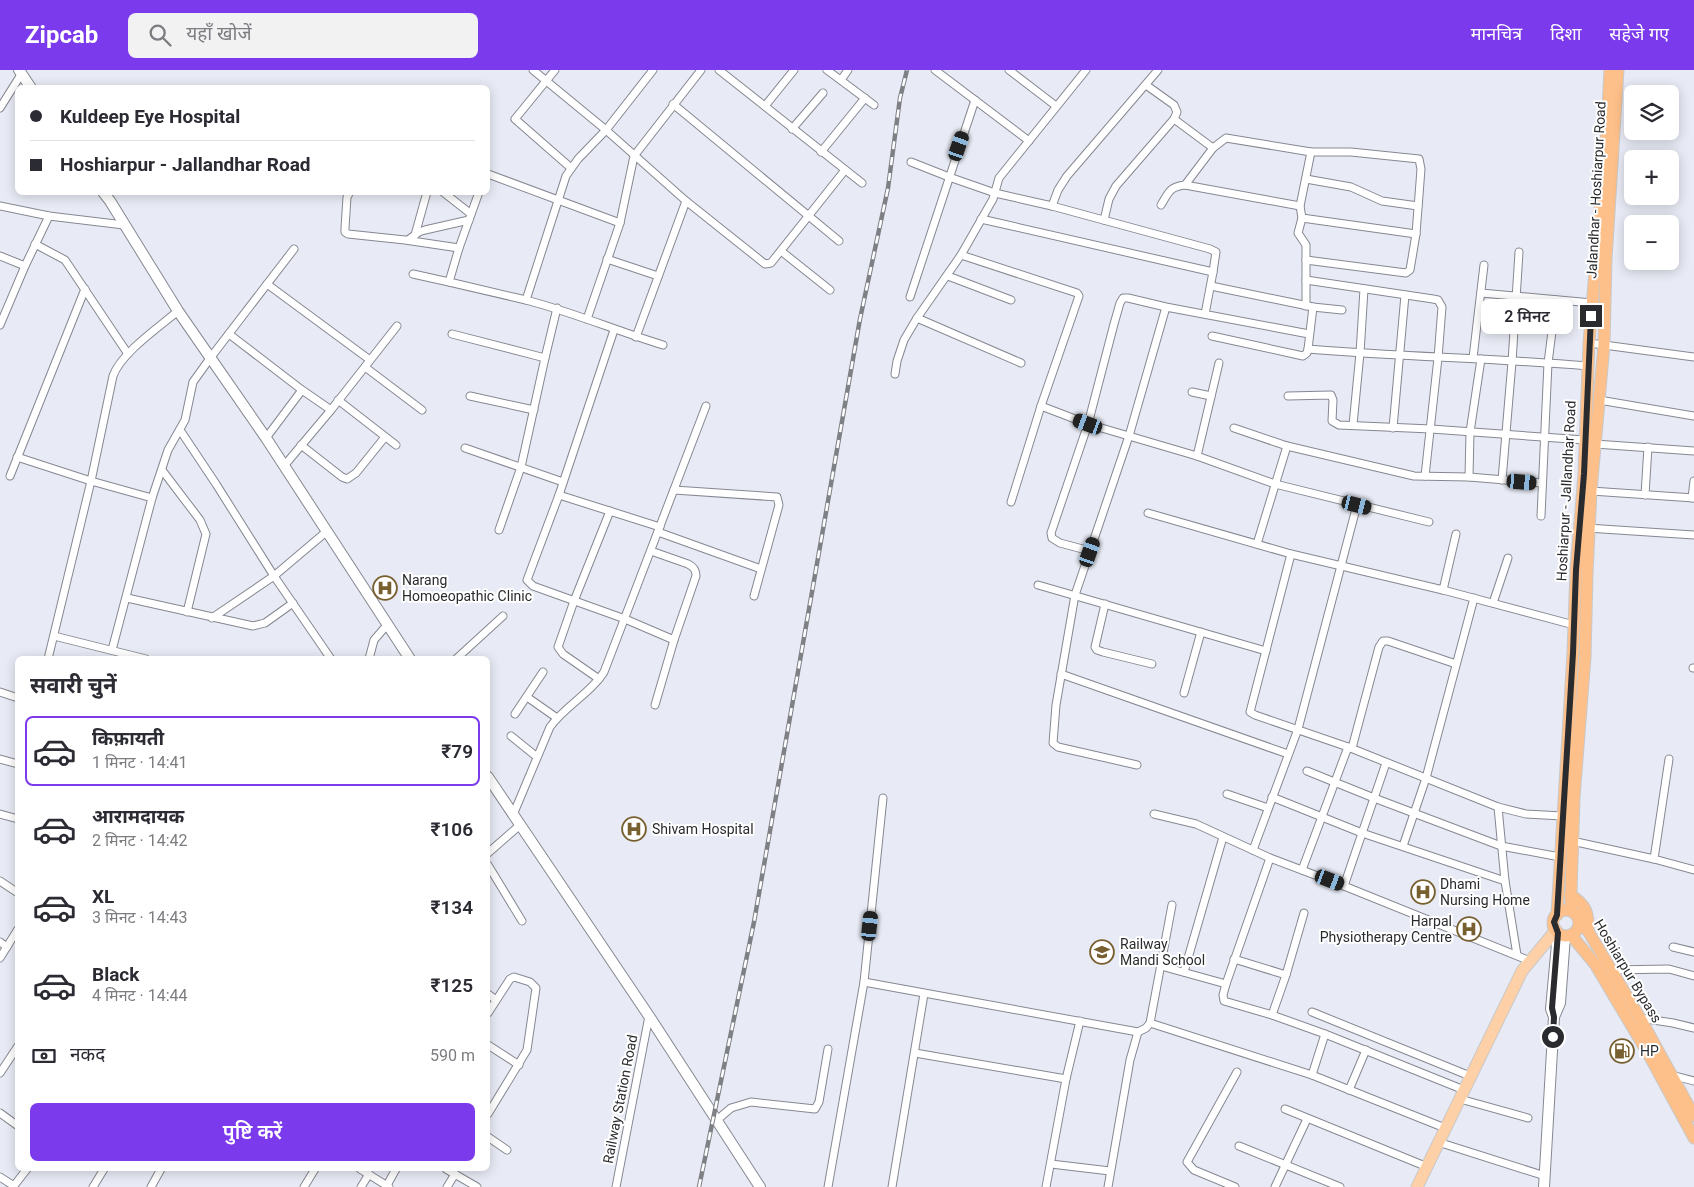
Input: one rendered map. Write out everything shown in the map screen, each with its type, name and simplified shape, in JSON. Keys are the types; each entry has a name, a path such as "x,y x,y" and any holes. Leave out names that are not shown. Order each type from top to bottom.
{"highway":[{"name":"Hoshiarpur - Jallandhar Road","path":"1560,928 1560,857 1576,570 1585,528 1590,442 1589,343 1610,70"},
{"name":"Jalandhar - Hoshiarpur Road","path":"1575,916 1570,895 1585,657 1587,573 1585,528 1592,491 1590,442 1599,400 1604,345 1606,259 1618,70"},
{"path":"1570,895 1585,906 1588,931"},
{"path":"1564,911 1575,916 1578,928 1560,928 1564,911"},
{"name":"Hoshiarpur Bypass","path":"1575,916 1588,931 1640,1018 1653,1053 1671,1074 1694,1116"},
{"path":"1560,928 1595,964 1653,1053 1694,1138"}],"main road":[{"path":"20,72 29,85"},
{"path":"105,195 178,311 266,438 408,656"},
{"path":"490,780 649,1016 760,1187"},
{"path":"1418,1187 1425,1166 1446,1128 1522,971 1524,958 1560,928"},
{"path":"1545,1182 1554,1017 1560,1003 1560,928"}],"street":[{"path":"533,70 606,130 686,201 766,264 771,263 845,170"},
{"path":"555,70 515,119 571,168"},
{"path":"526,300 562,183 571,168 606,130 653,70"},
{"path":"586,319 620,223 634,156 701,70"},
{"path":"720,70 862,183"},
{"path":"765,106 794,70"},
{"path":"828,70 874,105"},
{"path":"840,80 848,70"},
{"path":"936,70 1029,141"},
{"path":"1009,70 1056,106"},
{"path":"1052,206 1058,190 1067,176 1158,70"},
{"path":"895,374 897,360 904,340 961,255 995,193 999,178 1083,71"},
{"path":"0,108 3,96 20,72"},
{"path":"1104,220 1109,199 1116,186 1174,118 1177,112 1176,108 1146,85"},
{"path":"792,129 823,93"},
{"path":"821,152 865,98"},
{"path":"910,297 975,100"},
{"path":"673,104 839,242"},
{"path":"1174,118 1213,148"},
{"path":"1185,185 1213,148 1222,139 1230,137 1311,152 1359,152 1419,159 1421,168 1416,234 1411,268 1406,272 1306,260"},
{"path":"1212,336 1300,356 1305,355 1308,349 1310,307 1306,280 1306,245 1298,233 1302,218 1300,206 1311,152"},
{"path":"911,162 995,193 1052,206 1214,250 1216,255 1205,314"},
{"path":"490,175 620,223"},
{"path":"1306,178 1351,187 1382,201 1418,206"},
{"path":"1162,205 1171,189 1175,186 1185,185 1300,206"},
{"path":"349,195 345,228 345,232 348,234 408,240 459,248"},
{"path":"415,235 426,195"},
{"path":"447,195 470,217"},
{"path":"449,282 459,248 479,195"},
{"path":"636,337 686,201"},
{"path":"0,206 49,216 124,225"},
{"path":"1,322 49,216"},
{"path":"408,240 425,230 470,217"},
{"path":"1302,218 1416,234"},
{"path":"981,219 1213,272"},
{"path":"35,244 65,260 128,354"},
{"path":"112,650 152,498 168,450 185,420 194,382 210,357 294,249"},
{"path":"781,251 830,290"},
{"path":"1502,480 1519,252"},
{"path":"961,255 1072,291 1079,296 1041,406 1011,502"},
{"path":"0,256 25,266"},
{"path":"607,259 658,276"},
{"path":"1469,477 1470,432 1484,265"},
{"path":"413,274 557,308 614,330 663,345"},
{"path":"948,276 1011,300"},
{"path":"1306,280 1433,299 1440,303 1442,307 1438,358 1425,476"},
{"path":"267,284 370,360"},
{"path":"1211,286 1310,307 1342,310"},
{"path":"10,476 85,289"},
{"path":"1353,425 1364,289"},
{"path":"1481,293 1592,303"},
{"path":"1393,428 1405,295"},
{"path":"1090,552 1060,543 1052,538 1051,533 1088,424 1121,300 1128,298 1309,334"},
{"path":"1541,516 1548,363 1556,300"},
{"path":"1137,765 1055,746 1052,738 1061,674 1076,595 1129,436 1166,307"},
{"path":"499,530 521,467 557,308"},
{"path":"49,656 113,376 116,368 128,354 178,311"},
{"path":"917,318 1021,363"},
{"path":"284,466 397,326"},
{"path":"614,330 559,495 527,580 533,586 624,619 674,640"},
{"path":"229,334 331,410"},
{"path":"452,334 545,358"},
{"path":"1589,343 1694,357"},
{"path":"1308,349 1360,354 1588,366"},
{"path":"1197,456 1219,363"},
{"path":"365,367 422,410"},
{"path":"266,438 302,390"},
{"path":"1192,392 1211,396"},
{"path":"1288,396 1331,395 1333,400 1332,421 1339,425 1544,437 1694,451"},
{"path":"470,396 534,410"},
{"path":"338,400 396,445"},
{"path":"1599,400 1694,416"},
{"path":"513,815 545,737 557,718 599,679 604,672 706,406"},
{"path":"1041,406 1088,424 1197,456 1274,484 1429,522"},
{"path":"1234,428 1288,446 1405,474 1542,483"},
{"path":"180,430 274,576 329,656"},
{"path":"301,445 347,479 356,473 385,437"},
{"path":"1257,544 1274,484 1288,446"},
{"path":"466,448 563,482"},
{"path":"1645,494 1648,448"},
{"path":"17,457 90,481 152,498"},
{"path":"162,470 200,520 206,534 206,542 187,612"},
{"path":"1592,491 1693,498 1694,481"},
{"path":"674,490 778,497 779,505 754,596"},
{"path":"559,495 610,511 761,569"},
{"path":"1253,850 1298,729 1357,505"},
{"path":"599,679 563,654 558,647 610,511"},
{"path":"1148,513 1292,554 1443,590 1574,625"},
{"path":"1585,528 1694,535"},
{"path":"212,618 274,576 326,532"},
{"path":"1443,590 1456,534"},
{"path":"651,551 688,564 694,567 696,571 655,705"},
{"path":"1292,554 1250,712 1350,748 1498,807 1526,814 1562,816"},
{"path":"1493,603 1508,558"},
{"path":"1038,585 1266,651"},
{"path":"127,598 247,626 258,626 264,623 293,603"},
{"path":"1403,846 1426,778 1474,598"},
{"path":"1105,604 1094,647 1103,652 1152,664"},
{"path":"459,656 504,616"},
{"path":"370,656 374,640 387,625"},
{"path":"1184,693 1201,632"},
{"path":"54,636 135,656"},
{"path":"1302,870 1335,782 1350,748 1382,642 1388,641 1456,664"},
{"path":"516,714 543,672"},
{"path":"1061,674 1288,754"},
{"path":"0,692 15,697"},
{"path":"526,697 557,718"},
{"path":"511,736 538,757"},
{"path":"1654,859 1669,759"},
{"path":"0,760 15,763"},
{"path":"1344,886 1386,763"},
{"path":"1307,771 1414,814 1501,846 1560,857"},
{"path":"1227,794 1268,808"},
{"path":"1272,797 1362,833 1505,881"},
{"path":"828,1187 864,982 883,798"},
{"path":"1498,807 1505,881 1524,958"},
{"path":"0,814 15,818"},
{"path":"1154,814 1196,824 1270,858 1524,958"},
{"path":"490,851 520,825"},
{"path":"1184,972 1224,837"},
{"path":"1572,841 1694,870"},
{"path":"1270,858 1234,959 1223,995 1224,1001 1272,1014 1325,1034 1366,1050 1462,1094 1528,1118"},
{"path":"490,868 522,921"},
{"path":"0,881 15,891"},
{"path":"864,982 1138,1032 1146,1028 1150,1022 1162,966 1172,904"},
{"path":"1272,1014 1286,975 1304,913"},
{"path":"0,958 15,934"},
{"path":"0,942 7,947"},
{"path":"1673,947 1694,952"},
{"path":"1234,959 1286,975"},
{"path":"1162,966 1226,984"},
{"path":"1611,970 1669,969 1694,976"},
{"path":"490,1010 508,981 514,977 530,982 536,988 528,1046 519,1065 490,1111"},
{"path":"892,1187 924,994"},
{"path":"490,996 496,1000"},
{"path":"1312,1012 1470,1076"},
{"name":"Railway Station Road","path":"616,1187 649,1016"},
{"path":"1640,1018 1694,1028"},
{"path":"1046,1187 1066,1079 1080,1021"},
{"path":"1150,1022 1312,1075 1446,1128"},
{"path":"1108,1187 1130,1060 1138,1032"},
{"path":"1312,1075 1325,1034"},
{"path":"490,1046 519,1065"},
{"path":"717,1120 731,1108 751,1102 815,1109 819,1102 828,1049"},
{"path":"0,1073 15,1050"},
{"path":"1349,1090 1366,1050"},
{"path":"915,1053 1066,1079"},
{"path":"1234,1187 1194,1170 1187,1162 1237,1072"},
{"path":"1671,1074 1694,1080"},
{"path":"1285,1109 1425,1166"},
{"path":"0,1113 15,1124"},
{"path":"1275,1187 1307,1119"},
{"path":"490,1139 507,1150"},
{"path":"1438,1142 1545,1182"},
{"path":"1239,1146 1340,1187"},
{"path":"1051,1164 1110,1171"},
{"path":"0,1177 14,1186 25,1171"},
{"path":"93,1187 103,1171"},
{"path":"151,1187 160,1171"},
{"path":"304,1187 314,1171"},
{"path":"364,1171 387,1186 395,1171"},
{"path":"450,1171 477,1187"},
{"path":"360,1187 369,1174"},
{"path":"447,1187 455,1174"}],"railway":[{"path":"699,1187 754,922 860,319 888,188 900,98 907,70"}],"place":[{"name":"Narang Homoeopathic Clinic","path":"385,588"},
{"name":"Shivam Hospital","path":"634,829"},
{"name":"Dhami Nursing Home","path":"1423,892"},
{"name":"Harpal Physiotherapy Centre","path":"1469,929"},
{"name":"Railway Mandi School","path":"1102,952"},
{"name":"HP","path":"1622,1051"}],"route":[{"path":"1553,1037 1554,1017 1552,1008 1558,933 1554,922 1557,915 1573,653 1576,570 1584,474 1591,316"}]}
